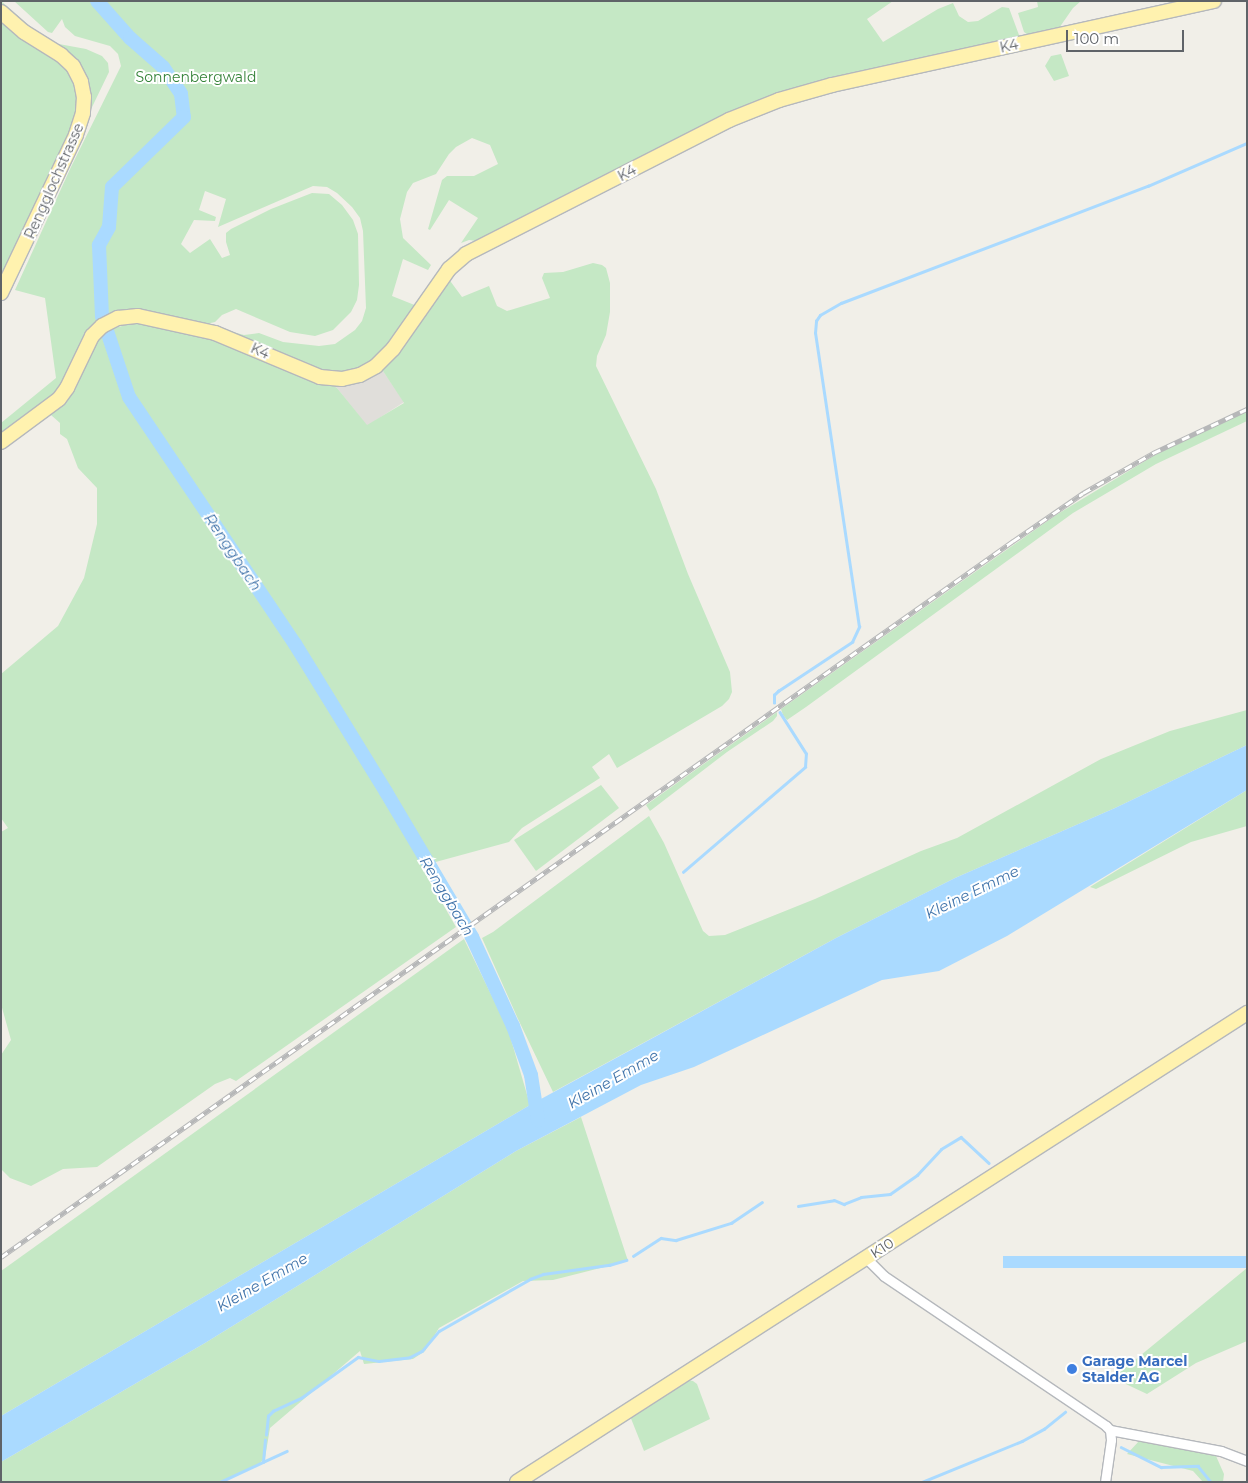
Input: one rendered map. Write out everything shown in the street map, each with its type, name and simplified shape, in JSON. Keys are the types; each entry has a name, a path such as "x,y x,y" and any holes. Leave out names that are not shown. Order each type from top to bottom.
{"main road":[{"name":"K4","path":"1,442 59,398 71,380 89,341 102,326 124,316 138,316 214,333 320,377 342,379 360,375 376,366 394,349 449,269 466,254 729,120 779,100 832,85 1214,1"},
{"name":"Rengglochstrasse","path":"1,12 24,32 55,50 73,66 83,88 84,106 81,121 15,268 1,293"},
{"name":"K10","path":"517,1482 1247,1014"}],"street":[{"path":"866,1258 884,1276 1071,1401 1110,1430 1221,1451 1247,1461"},
{"path":"1105,1482 1111,1440 1110,1430"}],"shaded area":[{"path":"381,368 404,402 367,426 337,388 328,383"}],"green space":[{"name":"Sonnenbergwald","path":"1,1 48,42 86,49 102,56 108,63 109,72 5,287 1,306"},
{"path":"14,1 893,1 867,19 883,42 938,9 953,3 959,16 968,22 978,21 1002,7 1009,8 1019,35 1018,40 809,87 476,241 469,240 461,243 478,218 449,200 430,230 428,229 442,180 447,176 474,176 498,164 490,145 472,138 456,147 449,154 436,174 413,183 407,192 400,219 403,238 431,265 428,270 403,259 392,296 417,306 401,331 374,362 349,373 324,372 225,333 226,330 244,335 259,333 283,342 319,346 335,344 355,330 362,321 366,308 363,231 360,218 352,207 337,193 327,187 313,186 218,227 226,199 205,191 199,210 216,217 215,221 194,220 181,244 190,253 210,239 222,258 230,255 226,242 226,233 231,229 271,209 312,193 329,194 342,205 353,220 358,234 359,285 357,300 351,312 333,330 315,336 290,332 236,309 222,315 215,322 202,325 133,309 110,315 61,389 1,437 1,423 56,378 45,298 15,290 71,167 121,66 118,54 110,46 75,36 65,27 62,19 52,33 48,32"},
{"path":"1037,1 1081,1 1073,8 1057,31 1031,37 1024,32 1018,13 1038,7"},
{"path":"1061,54 1069,76 1054,81 1045,66 1051,56"},
{"path":"593,263 606,268 610,283 610,312 606,335 597,356 596,366 656,489 688,574 730,672 732,692 729,699 722,706 617,768 609,754 592,767 600,778 522,828 509,842 421,866 456,927 236,1081 230,1078 215,1084 97,1167 63,1169 31,1186 10,1178 1,1169 1,1055 11,1040 1,1004 1,832 8,828 1,818 1,674 58,626 84,578 97,524 97,488 78,468 67,439 60,434 60,423 51,415 97,340 114,328 134,323 209,336 337,388 367,425 404,403 381,368 448,278 462,297 489,286 497,306 507,311 550,298 542,278 544,273 563,272"},
{"path":"1247,411 1247,421 1156,464 1073,513 806,707 787,720 783,715 781,709 1056,515 1155,455"},
{"path":"1247,710 1247,745 1115,808 955,878 836,938 553,1092 482,938 493,932 649,816 664,843 703,931 709,936 725,935 815,899 921,851 957,838 1101,759 1170,731"},
{"path":"777,712 777,716 773,721 727,752 650,811 646,805"},
{"path":"601,785 619,808 536,871 514,840"},
{"path":"1247,790 1247,826 1191,842 1096,889 1090,887"},
{"path":"464,939 508,1029 530,1105 1,1416 1,1271"},
{"path":"581,1117 628,1261 553,1280 523,1281 439,1328 425,1351 413,1359 364,1364 360,1351 270,1428 265,1458 257,1466 220,1482 1,1482 1,1462 205,1343 516,1151"},
{"path":"1247,1268 1247,1341 1196,1363 1147,1394 1113,1378"},
{"path":"687,1380 697,1384 710,1419 644,1451 630,1416"},
{"path":"1140,1440 1216,1456 1224,1474 1223,1482 1203,1482 1193,1471 1127,1454"}],"water":[{"name":"Kleine Emme","path":"1247,745 1247,790 1007,936 939,971 882,980 694,1067 641,1085 516,1151 205,1343 1,1462 1,1416 530,1105 836,938 955,878 1115,808"},
{"path":"1003,1256 1247,1256 1247,1268 1003,1268"}],"waterway":[{"name":"Renggbach","path":"97,1 130,38 163,67 181,94 184,117 112,187 109,227 99,245 102,316 129,397 295,644 472,937 513,1026 531,1075 538,1120"},
{"path":"774,703 774,695 778,691 852,642 859,627 815,333 816,321 820,315 841,303 1148,186 1247,143"},
{"path":"683,872 805,767 806,754 780,713"},
{"path":"798,1206 834,1200 844,1204 861,1197 890,1194 917,1175 941,1149 961,1137 989,1163"},
{"path":"633,1256 661,1238 676,1240 731,1223 762,1202"},
{"path":"266,1435 268,1416 273,1411 301,1398 358,1357 379,1361 410,1357 422,1351 439,1331 530,1279 543,1274 609,1265 626,1260"},
{"path":"922,1482 1022,1441 1044,1429 1065,1412"},
{"path":"220,1482 263,1462 265,1440"},
{"path":"1121,1447 1161,1467 1198,1466 1211,1482"},
{"path":"263,1462 287,1451"}],"railway":[{"path":"1,1257 1083,493 1153,453 1247,409"}],"place":[{"name":"Garage Marcel Stalder AG","path":"1072,1369"}]}
